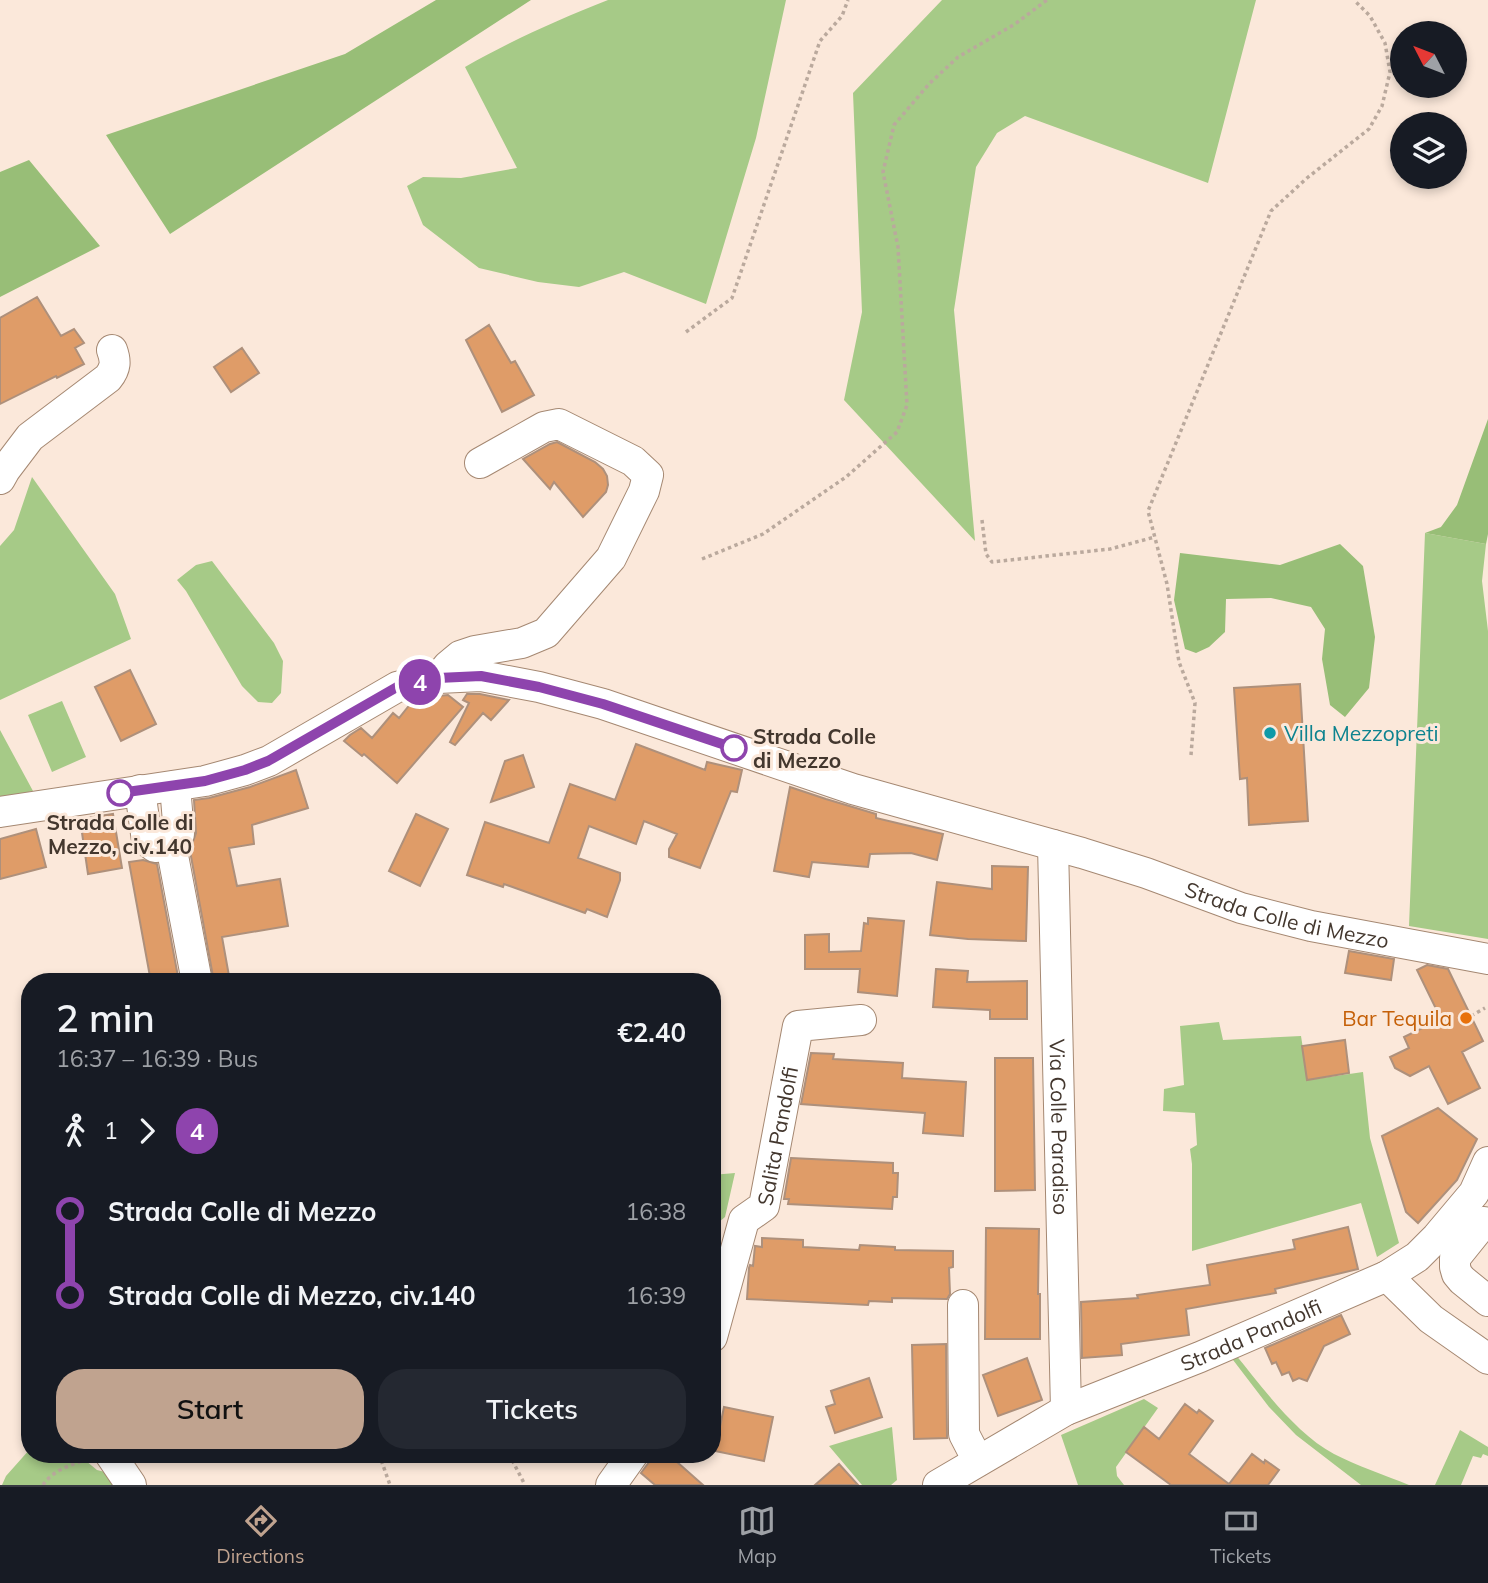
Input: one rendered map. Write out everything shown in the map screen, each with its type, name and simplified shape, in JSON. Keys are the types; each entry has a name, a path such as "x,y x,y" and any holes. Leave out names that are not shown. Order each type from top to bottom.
{"street":[{"path":"2,471 30,437 108,378 114,370 116,359 112,349"},
{"path":"438,678 460,656 522,643 546,633 611,558 644,491 648,475 633,461 559,424 544,426 480,463"},
{"name":"Strada Colle di Mezzo","path":"0,812 175,786 245,770 268,761 397,687 438,678 481,676 539,687 603,704 853,789 1146,873 1241,908 1311,926 1488,959"},
{"path":"175,786 179,834 171,845 195,973"},
{"path":"140,790 146,841 155,847 171,845"},
{"name":"Via Colle Paradiso","path":"1054,845 1066,1410"},
{"name":"Salita Pandolfi","path":"721,1304 744,1220 764,1206 798,1026 861,1020"},
{"name":"Strada Pandolfi","path":"945,1483 978,1461 1010,1453 1066,1410 1200,1357 1387,1276 1416,1257 1437,1237 1482,1204 1488,1162"},
{"path":"1456,1337 1462,1321 1484,1297 1457,1274 1455,1258 1482,1204"},
{"path":"1387,1276 1431,1320 1488,1359"},
{"path":"963,1306 964,1434 978,1461"},
{"path":"107,1463 131,1485"},
{"path":"611,1485 627,1463"}],"path":[{"path":"686,332 732,298 820,41 842,16 848,0"},
{"path":"702,559 763,534 846,477 897,432 906,405 898,247 883,172 894,125 929,84 958,57 1015,24 1047,0"},
{"path":"1191,755 1195,703 1180,662 1167,584 1148,511 1271,211 1307,178 1369,129 1382,106 1390,72 1385,43 1370,16 1354,0"},
{"path":"982,520 986,554 992,562 1110,549 1155,537"},
{"path":"1471,1016 1485,1008"},
{"path":"43,1485 45,1480 65,1467 77,1463"},
{"path":"382,1463 390,1485"},
{"path":"514,1463 525,1485"}],"green space":[{"path":"436,0 531,0 170,234 106,135 345,54"},
{"path":"608,0 786,0 756,138 706,304 624,272 579,287 538,282 479,268 423,225 407,186 423,177 461,178 517,168 465,67 535,31"},
{"path":"942,0 1256,0 1208,183 1025,116 997,133 976,167 954,310 975,541 844,400 862,312 853,93"},
{"path":"29,160 100,246 0,297 0,172"},
{"path":"1488,419 1486,544 1425,533 1441,527 1457,505"},
{"path":"32,477 115,594 131,639 0,700 0,546 14,530"},
{"path":"1425,533 1486,544 1482,581 1488,631 1488,939 1409,926"},
{"path":"1340,544 1363,566 1375,637 1369,688 1345,717 1330,705 1322,659 1325,629 1311,607 1271,598 1226,599 1225,632 1209,647 1196,653 1185,649 1174,600 1180,553 1280,565"},
{"path":"212,561 274,643 283,661 281,693 272,703 258,702 242,686 177,580 196,565"},
{"path":"62,701 86,757 52,772 28,715"},
{"path":"0,730 33,791 0,798"},
{"path":"1219,1022 1223,1040 1301,1036 1308,1080 1363,1072 1370,1138 1399,1243 1377,1257 1361,1203 1192,1251 1190,1149 1197,1145 1195,1113 1163,1111 1164,1089 1184,1085 1180,1026"},
{"path":"735,1173 725,1217 721,1220 721,1174"},
{"path":"1235,1354 1280,1409 1320,1445 1334,1454 1409,1485 1361,1485 1296,1435 1269,1407 1230,1356"},
{"path":"1144,1399 1158,1408 1116,1467 1117,1476 1124,1485 1078,1485 1061,1435"},
{"path":"892,1427 897,1480 891,1485 862,1485 829,1446"},
{"path":"1460,1430 1488,1447 1488,1456 1473,1456 1461,1485 1435,1485"},
{"path":"21,1459 21,1463 88,1463 97,1470 117,1475 125,1485 2,1485 6,1476"}],"building":[{"path":"37,297 61,336 74,329 84,343 75,348 84,364 0,404 0,318"},
{"path":"489,325 511,363 515,361 534,395 502,412 466,340"},
{"path":"242,348 259,373 231,392 214,367"},
{"path":"557,442 595,462 607,476 606,492 583,517 554,482 550,489 523,459"},
{"path":"130,670 156,724 121,741 95,687"},
{"name":"Villa Mezzopreti","path":"1300,684 1308,821 1249,825 1247,778 1240,779 1234,688"},
{"path":"467,694 509,700 491,720 483,713 455,745 450,742 469,703 463,700"},
{"path":"448,695 463,707 397,783 364,754 362,756 344,741 361,728 372,738 393,713 399,718 411,703 415,708 423,699 430,698 433,701 438,696"},
{"path":"636,744 705,770 707,762 742,770 737,792 731,791 700,868 669,857 669,849 677,834 644,821 636,844 589,826 578,858 620,873 607,917 587,909 585,913 504,884 503,887 467,875 485,822 549,843 570,784 615,800"},
{"path":"523,755 534,787 491,802 505,761"},
{"path":"296,770 308,808 252,825 254,844 229,848 237,886 280,879 288,926 222,937 228,973 212,973 190,851 196,833 194,800 250,787"},
{"path":"790,787 876,814 876,818 943,834 937,860 911,853 870,854 868,867 812,862 809,877 774,871"},
{"path":"113,814 122,868 88,874 80,819"},
{"path":"416,814 448,829 420,886 389,871"},
{"path":"36,829 46,867 0,879 0,839"},
{"path":"143,860 157,864 177,973 149,973 129,862"},
{"path":"992,866 1028,867 1026,941 930,935 937,882 992,889"},
{"path":"868,918 904,921 897,996 858,992 860,969 805,969 805,935 829,934 829,952 861,951 864,923 868,924"},
{"path":"1349,951 1394,959 1391,980 1345,973"},
{"path":"1427,965 1448,969 1483,1041 1462,1052 1480,1088 1448,1104 1429,1066 1410,1076 1395,1068 1390,1057 1409,1048 1404,1037 1441,1019 1417,970"},
{"path":"936,969 968,971 967,982 1027,981 1027,1019 990,1019 990,1010 933,1007"},
{"path":"1345,1040 1349,1073 1307,1080 1302,1046"},
{"path":"811,1053 834,1054 833,1059 903,1063 902,1078 966,1082 963,1136 923,1133 925,1113 801,1104"},
{"path":"995,1058 1033,1058 1035,1190 995,1191"},
{"path":"1438,1108 1477,1139 1457,1180 1418,1223 1406,1212 1382,1136"},
{"path":"791,1158 893,1163 893,1173 898,1173 897,1197 893,1197 892,1209 788,1204 789,1199 784,1199"},
{"path":"1348,1227 1358,1269 1275,1289 1276,1293 1186,1309 1189,1335 1121,1344 1122,1355 1082,1358 1081,1302 1138,1298 1137,1295 1210,1285 1207,1265 1295,1249 1293,1240"},
{"path":"986,1228 1039,1229 1040,1339 985,1339"},
{"path":"762,1238 803,1240 803,1247 859,1250 860,1245 895,1247 895,1250 953,1251 953,1267 949,1268 950,1294 947,1299 892,1298 892,1302 869,1301 868,1305 747,1299 749,1268 750,1265 753,1266 755,1246 762,1247"},
{"path":"1341,1315 1350,1334 1324,1346 1307,1381 1299,1378 1293,1381 1289,1372 1282,1375 1276,1362 1272,1364 1265,1348"},
{"path":"946,1344 947,1438 914,1439 912,1345"},
{"path":"1027,1358 1042,1400 998,1416 983,1375"},
{"path":"869,1378 882,1417 835,1433 826,1407 835,1404 831,1391"},
{"path":"1185,1404 1197,1413 1199,1410 1213,1421 1189,1454 1229,1484 1252,1454 1279,1470 1268,1485 1171,1485 1126,1452 1144,1427 1159,1439"},
{"path":"724,1407 773,1417 764,1461 721,1452"},
{"path":"648,1463 678,1463 703,1485 655,1485 641,1473"},
{"path":"839,1464 858,1485 815,1485"}],"bus line":[{"name":"4","path":"120,793 205,781 245,770 268,761 397,687 438,678 481,676 539,687 603,704 734,748"}],"place":[{"name":"Villa Mezzopreti","path":"1270,733"},
{"name":"Strada Colle di Mezzo","path":"734,748"},
{"name":"Strada Colle di Mezzo, civ.140","path":"120,793"},
{"name":"Bar Tequila","path":"1466,1018"}]}
